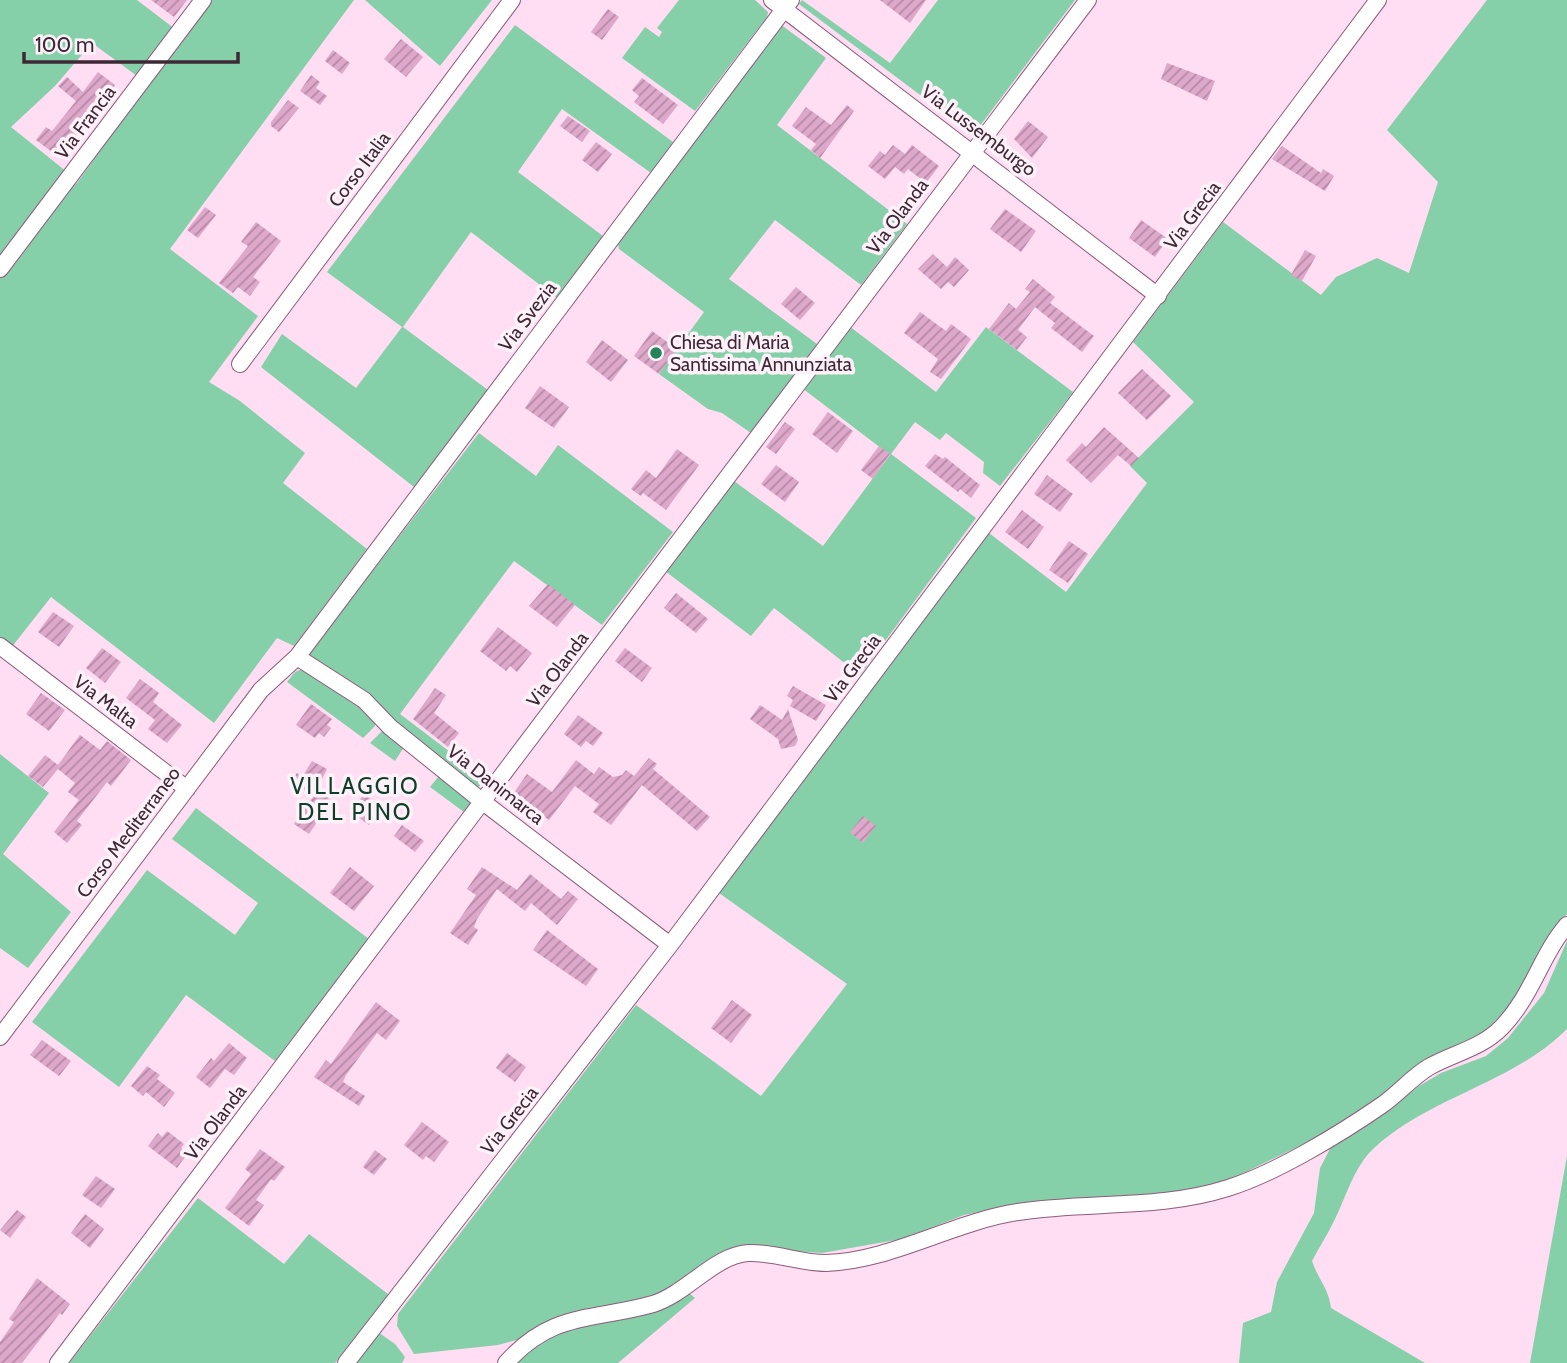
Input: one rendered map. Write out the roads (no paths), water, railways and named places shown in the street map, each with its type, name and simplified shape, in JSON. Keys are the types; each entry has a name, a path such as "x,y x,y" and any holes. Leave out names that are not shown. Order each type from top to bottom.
{"street":[{"name":"Via Francia","path":"0,269 203,0"},
{"name":"Corso Italia","path":"240,364 512,0"},
{"name":"Via Olanda","path":"58,1363 1087,0"},
{"name":"Via Grecia","path":"349,1360 670,945 1378,0"},
{"name":"Via Lussemburgo","path":"783,3 1158,296"},
{"name":"Via Svezia","path":"296,657 783,3"},
{"name":"Via Malta","path":"2,652 187,789"},
{"name":"Corso Mediterraneo","path":"0,1037 261,690 296,657"},
{"name":"Via Danimarca","path":"296,657 364,700 390,727 483,802 670,945"},
{"path":"506,1363 520,1347 567,1320 660,1302 728,1258 748,1253 826,1263 900,1249 958,1226 1019,1212 1178,1201 1230,1188 1329,1138 1384,1104 1427,1068 1486,1042 1527,998 1567,925"}],"place":[{"name":"Chiesa di Maria Santissima Annunziata","path":"656,353"}],"district":[{"name":"VILLAGGIO DEL PINO","path":"355,799"}]}
